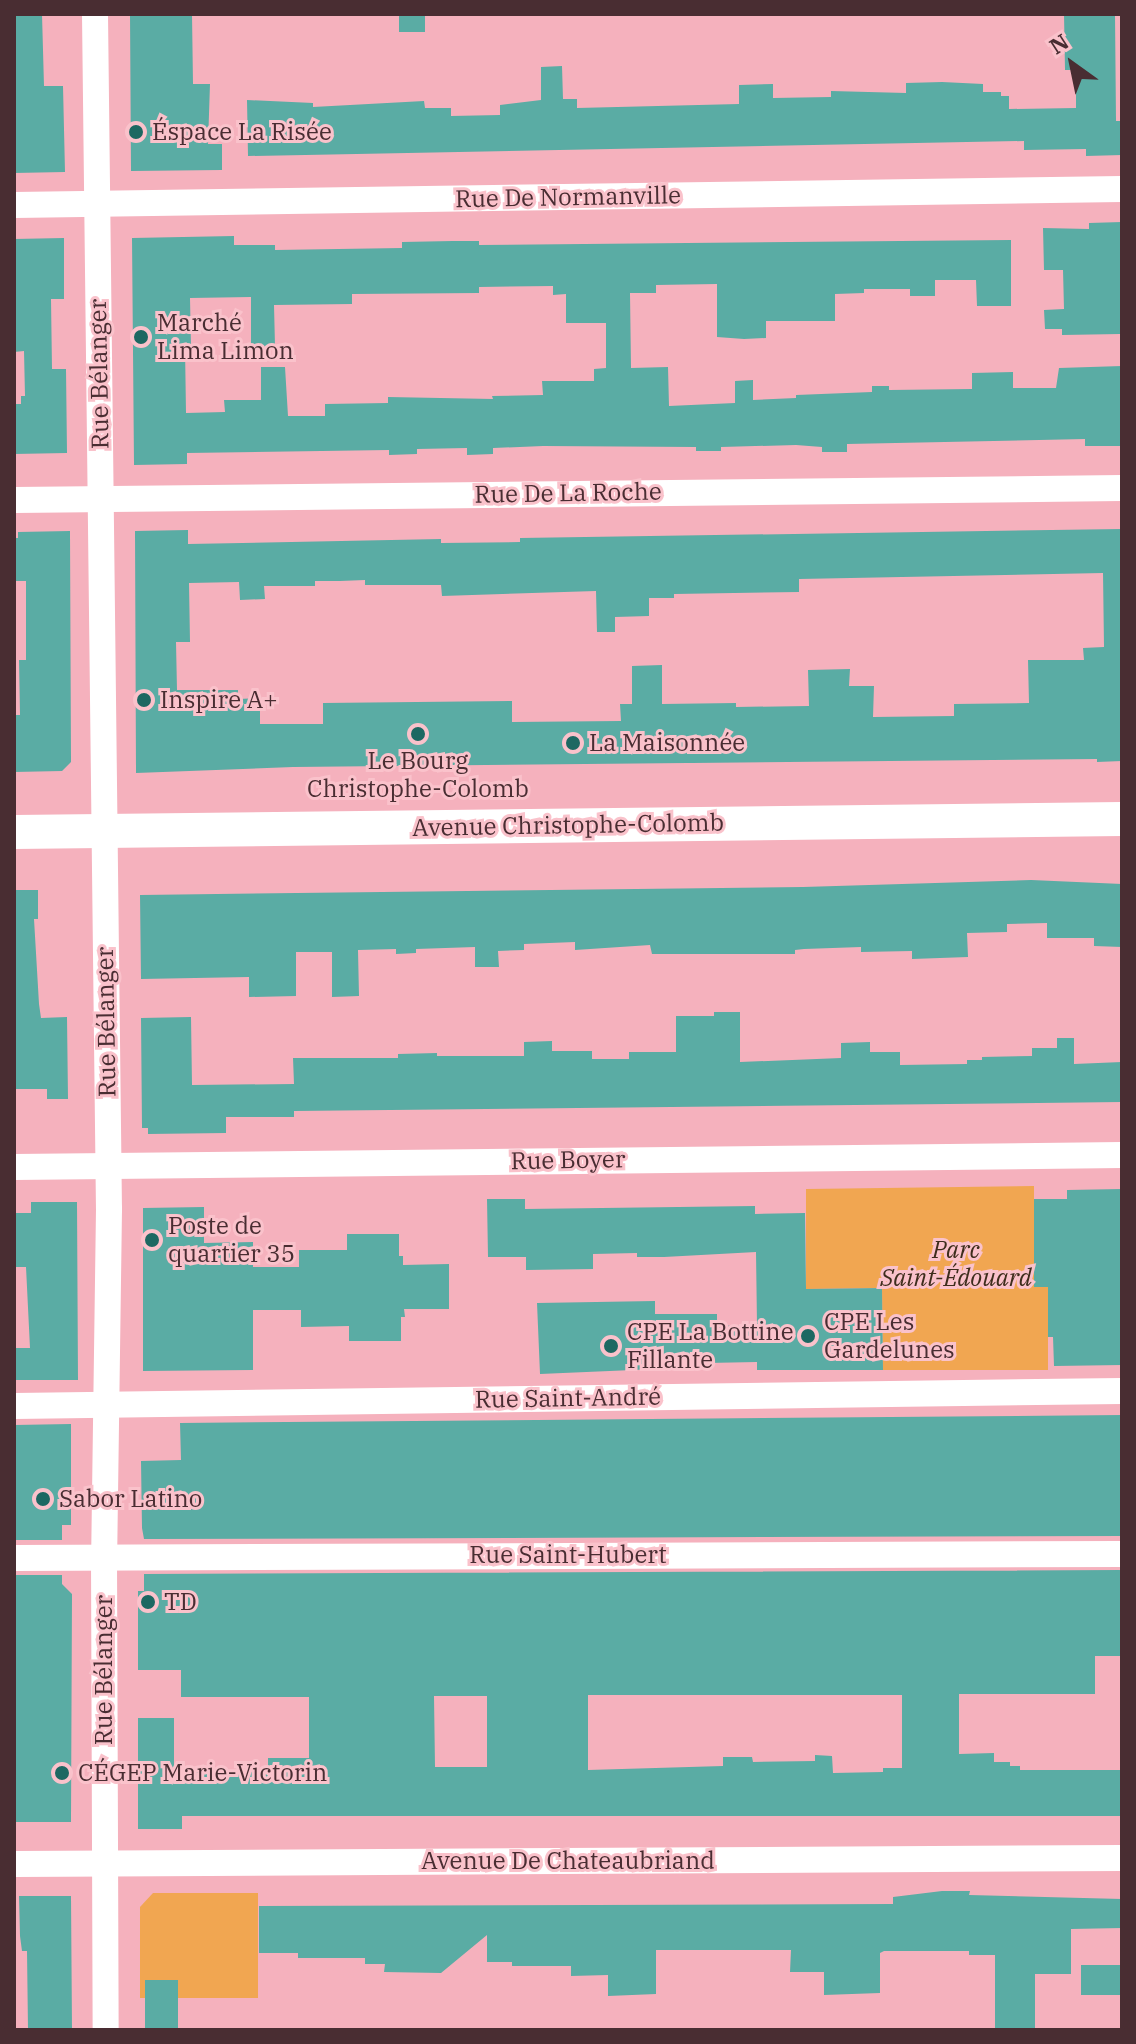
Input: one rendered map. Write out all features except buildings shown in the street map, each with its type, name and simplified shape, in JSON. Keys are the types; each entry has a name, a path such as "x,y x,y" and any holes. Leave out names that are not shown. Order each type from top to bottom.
{"main road":[{"name":"Avenue Christophe-Colomb","path":"14,832 1122,819"}],"street":[{"name":"Rue Bélanger","path":"95,14 108,1165 109,1405 104,1557 106,2030"},
{"name":"Rue De Normanville","path":"14,205 1122,189"},
{"name":"Rue De La Roche","path":"14,500 1122,488"},
{"name":"Rue Boyer","path":"14,1167 1122,1155"},
{"name":"Rue Saint-André","path":"14,1406 1122,1391"},
{"name":"Rue Saint-Hubert","path":"14,1558 1122,1554"},
{"name":"Avenue De Chateaubriand","path":"14,1864 1122,1858"}],"green space":[{"name":"Parc Saint-Édouard","path":"1034,1186 1034,1286 1048,1287 1048,1370 883,1370 882,1288 806,1289 806,1189"},
{"path":"153,1893 258,1893 258,1998 140,1998 140,1907"}],"place":[{"name":"Éspace La Risée","path":"136,132"},
{"name":"Marché Lima Limon","path":"141,337"},
{"name":"Inspire A+","path":"144,700"},
{"name":"Le Bourg Christophe-Colomb","path":"418,734"},
{"name":"La Maisonnée","path":"573,743"},
{"name":"Poste de quartier 35","path":"152,1240"},
{"name":"CPE Les Gardelunes","path":"808,1336"},
{"name":"CPE La Bottine Fillante","path":"611,1346"},
{"name":"Sabor Latino","path":"43,1499"},
{"name":"TD","path":"148,1602"},
{"name":"CÉGEP Marie-Victorin","path":"62,1773"}]}
